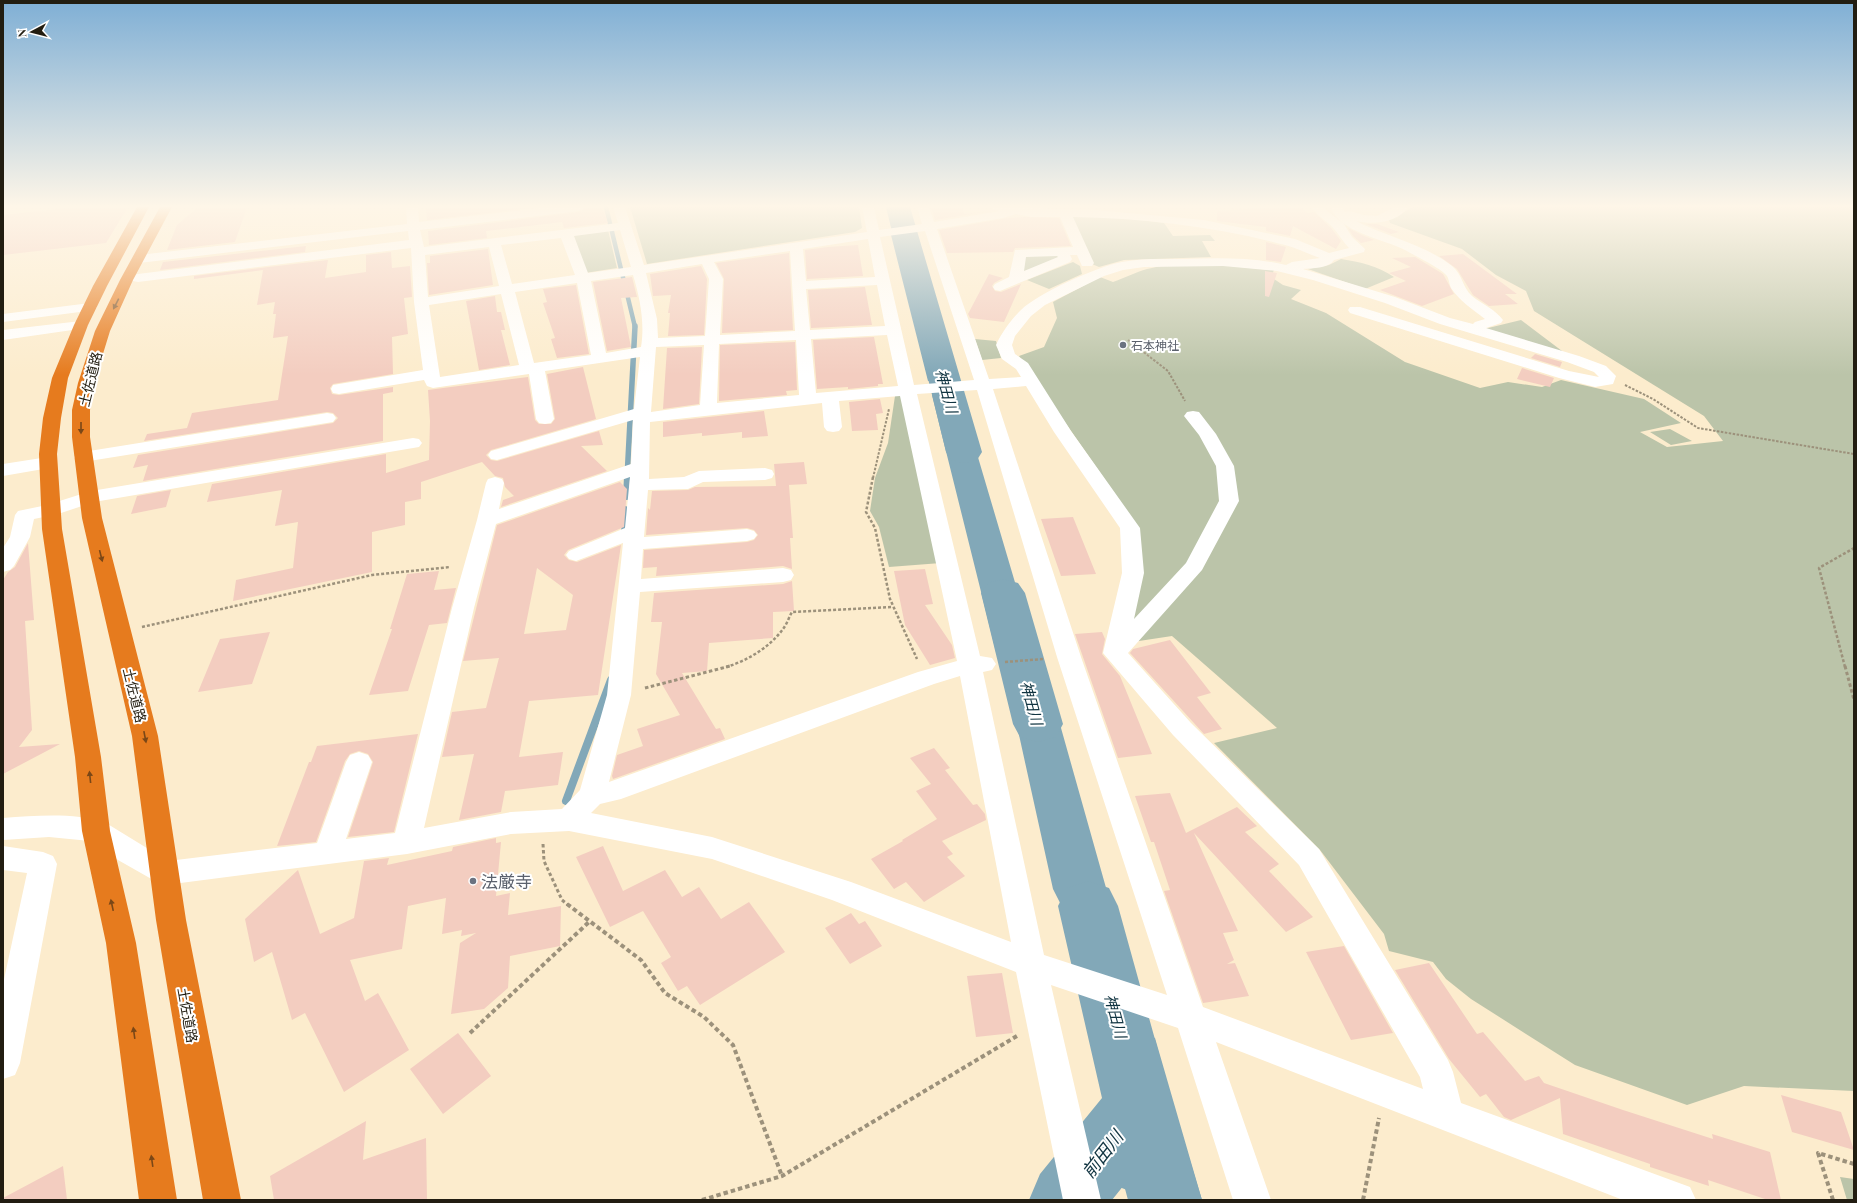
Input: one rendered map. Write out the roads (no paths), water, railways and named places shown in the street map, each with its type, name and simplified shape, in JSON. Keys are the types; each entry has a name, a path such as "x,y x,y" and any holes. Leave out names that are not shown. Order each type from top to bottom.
{"highway":[{"name":"土佐道路","path":"114,263 86,316 60,378 52,418 48,463 52,529 88,757 96,831 121,943 158,1200"},
{"name":"土佐道路","path":"140,263 106,322 89,372 81,411 81,447 91,497 92,518 145,736 166,873 171,920 222,1200"}],"street":[{"path":"138,268 170,263"},
{"path":"138,268 203,263"},
{"path":"418,263 421,302 433,383 625,355 647,349 712,339 894,330"},
{"path":"500,263 532,368 545,419"},
{"path":"578,263 583,277 599,358"},
{"path":"569,820 592,794 619,695 630,586 630,536 636,416 647,349 650,318 626,263"},
{"path":"421,302 677,263"},
{"path":"708,263 716,279 708,397 709,409"},
{"path":"798,263 808,399"},
{"path":"881,263 906,389 977,665 1039,967 1070,1152 1082,1200"},
{"path":"939,263 979,385 1062,657 1184,1016 1252,1200"},
{"path":"1016,279 1018,263"},
{"path":"1000,287 1055,263"},
{"path":"1088,263 1099,273"},
{"path":"1115,653 1133,573 1130,528 1063,432 1022,366 1008,356 1004,345 1008,335 1026,313 1040,302 1099,273 1121,266 1143,263"},
{"path":"1235,263 1277,267 1319,263"},
{"path":"1437,263 1454,275 1457,286 1466,298 1496,320 1480,325 1477,330"},
{"path":"1277,267 1366,291 1445,322 1477,330 1573,359 1600,369 1608,376 1607,381 1595,382 1565,375 1355,310"},
{"path":"800,285 884,281"},
{"path":"3,318 86,316"},
{"path":"3,335 86,316"},
{"path":"339,389 431,374"},
{"path":"497,455 636,416 906,389 1030,381"},
{"path":"830,397 833,427"},
{"path":"1115,653 1195,566 1229,501 1225,466 1206,434 1193,416"},
{"path":"83,457 327,418"},
{"path":"3,566 20,537 25,515 51,510 91,497 413,443"},
{"path":"3,470 48,463"},
{"path":"487,520 633,474 688,483 699,477 765,474"},
{"path":"407,842 463,608 487,520 495,483"},
{"path":"576,555 630,536 747,535"},
{"path":"630,586 783,575"},
{"path":"1115,653 1182,730 1310,857 1436,1072 1446,1114"},
{"path":"592,794 612,792 926,678 977,665"},
{"path":"327,853 359,762"},
{"path":"3,828 49,826 96,831 128,852 166,873 407,842 512,823 569,820 712,848 841,891 1039,967 1184,1016 1446,1114 1623,1190 1677,1200"},
{"path":"3,858 43,864 3,1063"}],"water":[{"path":"898,263 921,263 956,380 928,381"},
{"path":"959,393 1035,650 996,652 932,395"},
{"path":"1043,664 1130,973 1089,960 1053,889 1004,667"},
{"path":"1097,1019 1155,1038 1202,1200 1131,1200 1127,1190 1101,1180 1087,1126 1108,1120"}],"waterway":[{"path":"620,263 635,327"},
{"name":"神田川","path":"913,263 964,452"},
{"path":"627,478 635,327"},
{"path":"626,497 627,477"},
{"path":"624,537 625,509"},
{"name":"神田川","path":"1003,593 1038,724"},
{"path":"566,801 611,680"},
{"name":"神田川","path":"1088,906 1139,1108 1165,1200"},
{"name":"前田川","path":"1066,1200 1134,1114"}],"place":[{"name":"石本神社","path":"1123,345"},
{"name":"法厳寺","path":"473,881"}]}
